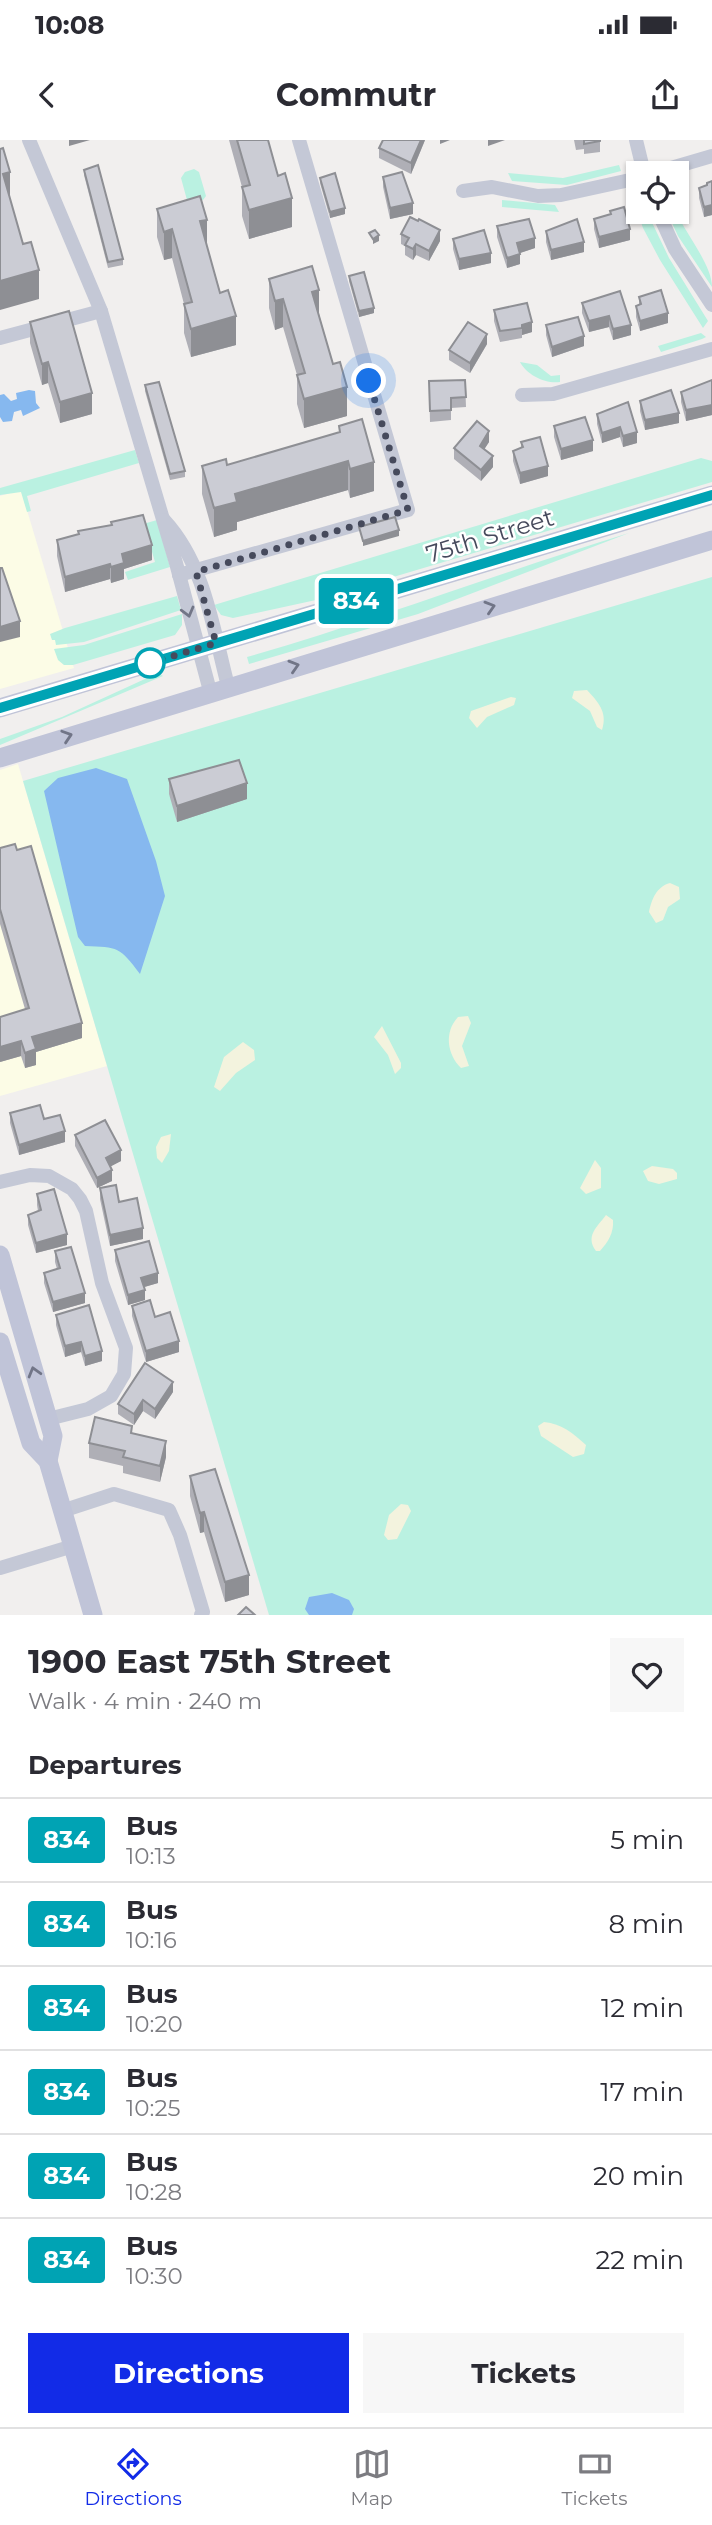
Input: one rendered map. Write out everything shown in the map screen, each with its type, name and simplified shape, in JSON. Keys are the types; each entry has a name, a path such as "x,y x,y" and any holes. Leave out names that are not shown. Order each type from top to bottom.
{"main road":[{"name":"75th Street","path":"0,708 712,495"},
{"path":"0,758 219,688 712,540"},
{"path":"0,1255 53,1436 48,1461 93,1615"},
{"path":"0,1342 31,1443 48,1461"}],"street":[{"path":"29,140 102,311 179,575 207,645 219,688"},
{"path":"179,575 408,510 299,140"},
{"path":"636,140 641,161"},
{"path":"689,163 712,156"},
{"path":"463,191 492,187 531,195 561,195 626,181"},
{"path":"664,224 678,255 712,305"},
{"path":"0,338 102,311"},
{"path":"523,395 568,390 712,349"},
{"path":"164,520 177,534 196,572 207,645"},
{"path":"0,1182 30,1175 49,1176 72,1189 80,1199 86,1211 102,1283 126,1348 124,1374 111,1396 89,1409 48,1419"},
{"path":"62,1511 114,1494 169,1510 180,1535 203,1612 201,1615"},
{"path":"0,1568 73,1546"}],"shaded area":[{"path":"21,490 74,668 0,689 0,496"},
{"path":"18,764 107,1066 0,1096 0,770"}],"green space":[{"path":"619,165 621,171 567,185 512,181 508,173 563,178"},
{"path":"194,169 199,172 206,196 193,203 187,200 181,178 185,172"},
{"path":"502,200 555,205 559,212 502,207"},
{"path":"642,224 653,224 669,258 708,321 703,328 660,260"},
{"path":"672,224 683,224 708,269 712,287"},
{"path":"701,333 706,337 661,352 658,346"},
{"path":"520,362 537,365 551,376 560,375 560,382 537,378"},
{"path":"135,450 139,463 27,496 31,511 27,512 21,492 0,495 0,488"},
{"path":"701,458 712,461 712,482 316,600 233,618 221,615 214,605"},
{"path":"157,520 170,567 128,580 125,572 155,562 145,528 119,531"},
{"path":"629,533 418,614 249,664 247,657"},
{"path":"712,577 712,1615 269,1615 23,781"},
{"path":"177,596 181,610 84,642 56,645 50,634 65,628"},
{"path":"182,614 182,625 175,635 73,665 64,665 58,660 54,649 84,645"},
{"path":"158,673 163,676 0,745 0,739 62,717"}],"sand":[{"path":"587,690 603,713 602,730 597,727 590,711 572,698 574,691"},
{"path":"511,697 516,698 514,705 487,717 477,728 469,718 471,711"},
{"path":"670,883 679,887 680,899 668,907 663,920 656,923 649,912 655,894"},
{"path":"468,1016 471,1023 462,1046 469,1066 461,1068 450,1050 449,1036 458,1017"},
{"path":"382,1026 401,1063 401,1068 395,1074 388,1055 374,1037"},
{"path":"243,1042 254,1050 255,1060 236,1073 220,1091 214,1087 224,1057"},
{"path":"171,1134 169,1151 162,1163 157,1158 156,1147 161,1137"},
{"path":"595,1160 601,1168 601,1188 586,1194 580,1188"},
{"path":"652,1166 673,1169 677,1173 677,1179 659,1184 648,1181 643,1171"},
{"path":"606,1215 613,1220 611,1233 600,1251 596,1251 592,1236"},
{"path":"544,1422 562,1427 586,1445 584,1454 573,1457 541,1436 538,1426"},
{"path":"401,1504 408,1505 411,1511 397,1539 388,1540 384,1535 389,1515"}],"water":[{"path":"35,391 36,403 40,408 23,416 21,410 14,412 12,421 3,422 0,417 0,395 4,394 11,401 17,399 16,393"},
{"path":"96,768 127,779 156,861 165,896 140,974 128,958 117,950 85,946 78,937 44,791 58,778"},
{"path":"332,1593 349,1600 354,1609 352,1615 309,1615 305,1609 309,1597"}],"building":[{"path":"237,140 268,140 278,176 285,173 292,198 249,210 242,187 250,185"},
{"path":"383,140 421,140 411,163 379,148"},
{"path":"584,140 600,140 600,141 584,144"},
{"path":"3,148 10,172 3,174 23,244 31,242 39,270 0,281 0,149"},
{"path":"98,165 123,259 108,262 84,170"},
{"path":"402,172 413,203 390,208 383,177"},
{"path":"335,173 345,208 330,212 320,178"},
{"path":"712,181 712,205 704,207 699,188"},
{"path":"200,196 207,220 200,221 220,293 228,290 236,316 191,329 184,304 192,302 172,229 164,232 157,209"},
{"path":"624,207 626,224 630,229 599,237 594,219 611,214 610,211"},
{"path":"410,217 440,230 429,251 416,244 413,249 405,245 409,238 401,234"},
{"path":"529,219 535,238 517,243 520,254 507,258 497,226"},
{"path":"577,219 584,242 551,250 546,231"},
{"path":"375,230 379,235 373,239 369,233"},
{"path":"484,230 491,253 459,259 453,239"},
{"path":"312,266 319,290 312,292 333,364 340,362 347,387 304,399 297,375 305,373 283,299 275,301 269,279"},
{"path":"364,272 374,308 359,311 349,276"},
{"path":"661,290 668,313 640,321 636,306 641,304 639,297"},
{"path":"620,291 631,325 613,329 609,316 589,321 582,303"},
{"path":"527,303 532,322 522,325 522,328 500,331 494,310"},
{"path":"69,311 92,393 60,402 48,362 42,364 30,322"},
{"path":"578,317 584,336 552,347 546,325"},
{"path":"468,322 487,334 470,363 449,350"},
{"path":"465,380 466,397 451,398 451,410 430,411 429,381"},
{"path":"712,380 712,405 686,410 681,392"},
{"path":"159,382 185,471 170,474 145,385"},
{"path":"671,390 679,413 645,420 640,401"},
{"path":"628,402 637,432 623,436 620,427 602,433 597,414"},
{"path":"585,417 593,440 561,449 554,426"},
{"path":"362,419 374,462 350,469 348,461 235,494 237,502 214,508 202,466 226,459 227,465 340,432 339,426"},
{"path":"477,421 489,431 480,446 493,456 481,470 454,448"},
{"path":"540,437 548,466 520,473 513,451 523,447 521,442"},
{"path":"143,515 152,545 122,554 124,563 111,567 110,564 65,577 57,540 79,534 78,531 112,525 111,522"},
{"path":"395,517 399,530 363,541 359,527"},
{"path":"0,568 20,621 0,627"},
{"path":"239,760 247,783 177,806 169,779"},
{"path":"15,844 17,850 31,846 82,1023 32,1037 36,1049 25,1053 21,1041 0,1047 0,1017 29,1008 0,909 0,848"},
{"path":"40,1105 44,1119 60,1115 65,1131 19,1145 10,1113"},
{"path":"105,1120 121,1150 106,1158 112,1170 97,1178 75,1135"},
{"path":"116,1185 119,1202 137,1198 143,1228 110,1235 100,1188"},
{"path":"54,1189 67,1234 36,1243 28,1215 41,1210 37,1194"},
{"path":"149,1241 158,1273 141,1278 145,1290 128,1295 115,1250"},
{"path":"71,1247 85,1293 53,1302 44,1273 60,1268 55,1251"},
{"path":"150,1300 155,1317 170,1312 179,1341 146,1351 132,1306"},
{"path":"89,1305 102,1351 85,1356 81,1342 65,1346 56,1315"},
{"path":"145,1363 173,1382 155,1409 143,1400 134,1414 118,1404"},
{"path":"95,1417 132,1426 131,1433 166,1441 160,1466 123,1457 125,1451 89,1443"},
{"path":"215,1469 249,1575 225,1582 204,1512 200,1513 190,1476"},
{"path":"246,1607 255,1615 238,1615"}],"bus line":[{"name":"834","path":"0,708 712,495"}],"route":[{"path":"150,663 216,643 196,572 408,510 369,381"}]}
